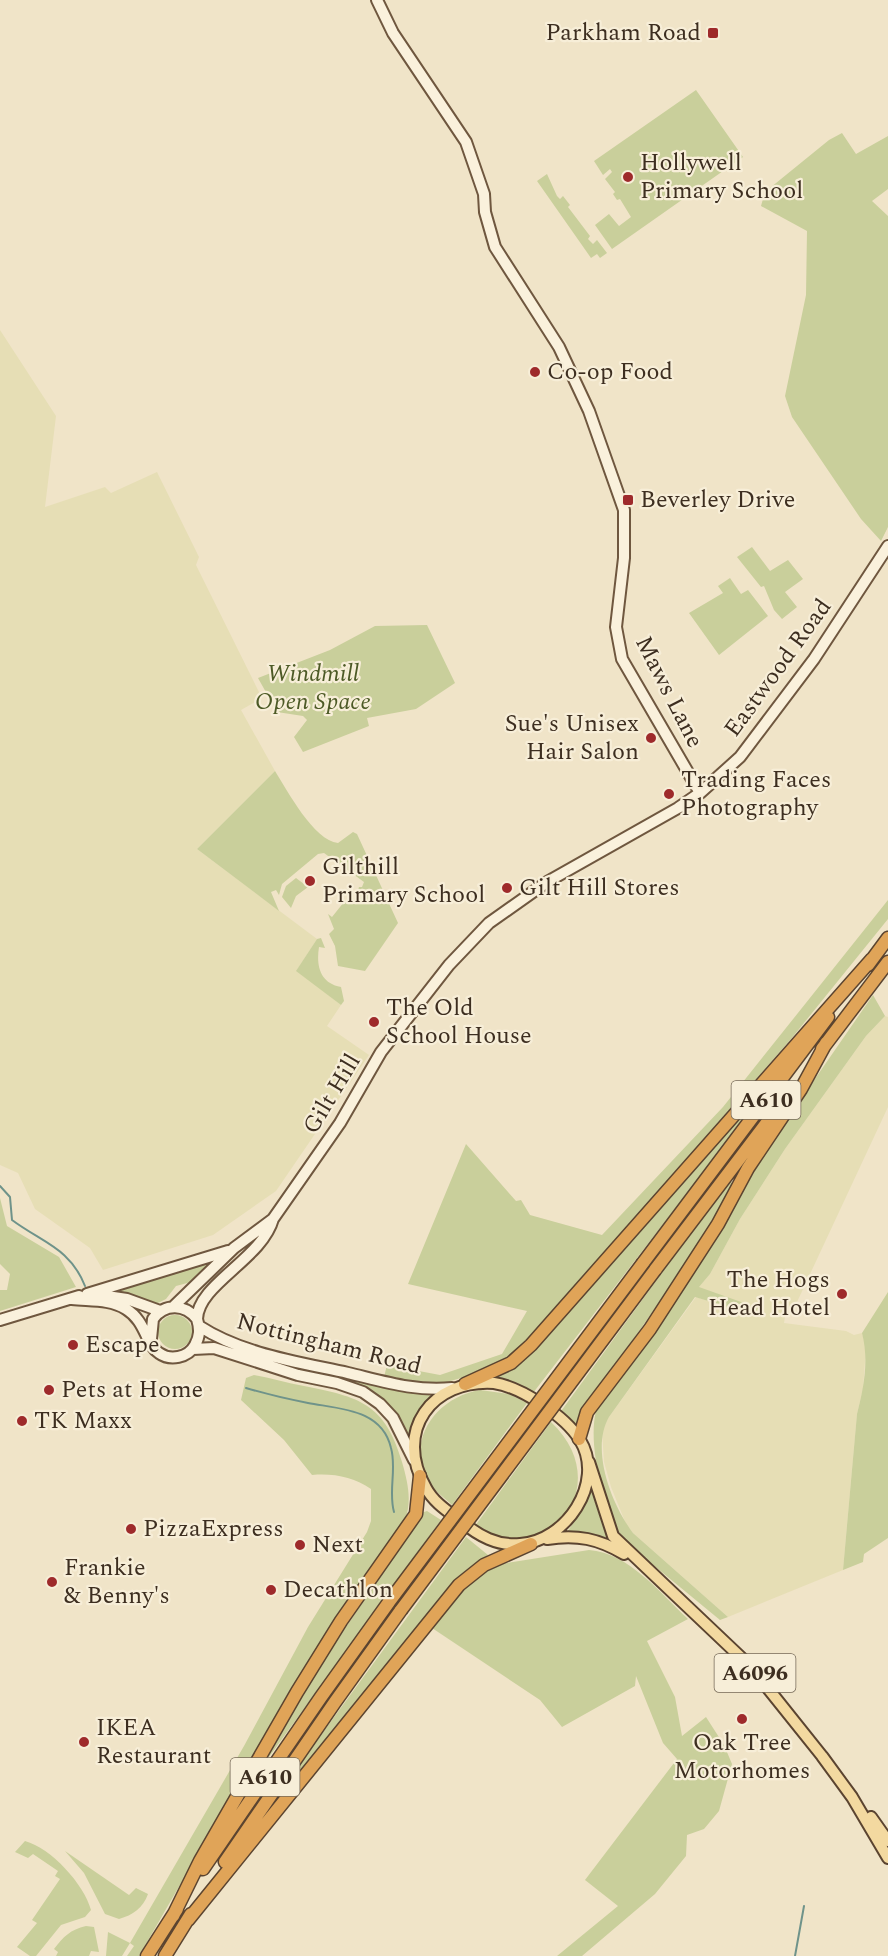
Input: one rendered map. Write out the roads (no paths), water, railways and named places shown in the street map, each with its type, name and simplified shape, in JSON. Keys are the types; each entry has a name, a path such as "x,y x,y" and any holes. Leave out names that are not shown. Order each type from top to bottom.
{"highway":[{"name":"A610","path":"147,1956 277,1760 390,1602 888,938"},
{"path":"465,1384 511,1363 531,1345 872,959"},
{"name":"A610","path":"165,1956 257,1814 401,1610 888,962"},
{"path":"579,1439 587,1412 650,1329 718,1224 748,1168 801,1089 826,1043"},
{"path":"173,1916 200,1861 297,1692 342,1621 416,1514 420,1476"},
{"path":"188,1920 459,1585 484,1564 535,1542"}],"main road":[{"path":"494,1383 522,1392 556,1417 579,1439 584,1454 585,1485 578,1507 566,1524 535,1542 495,1542 474,1532 440,1505 420,1476 415,1460 414,1437 420,1420 433,1402 452,1388 465,1384 494,1383"},
{"name":"A6096","path":"584,1454 591,1467 608,1526 620,1544 750,1666 852,1797 888,1858"},
{"name":"A6096","path":"535,1542 572,1536 604,1542 642,1564"},
{"name":"A6096","path":"852,1797 867,1812 888,1841"}],"street":[{"name":"Maws Lane","path":"377,0 393,33 466,142 484,194 485,208 495,247 559,347 589,411 621,496 626,528 616,627 622,659 700,793"},
{"name":"Eastwood Road","path":"428,991 473,939 521,900 700,793 756,739 814,658 888,546"},
{"name":"Gilt Hill","path":"172,1307 234,1248 273,1219 321,1152 381,1052 428,991"},
{"name":"Gilt Hill","path":"198,1322 202,1301 257,1246 270,1230 273,1219"},
{"path":"87,1294 234,1248"},
{"name":"Nottingham Road","path":"0,1320 87,1294 127,1299 160,1311"},
{"name":"Nottingham Road","path":"72,1299 105,1301 124,1307 139,1319 159,1353 171,1357 181,1357 193,1349 214,1348 287,1372 337,1383 363,1392 380,1404 393,1418 415,1460"},
{"path":"151,1339 150,1326 160,1311 172,1307"},
{"name":"Nottingham Road","path":"172,1307 183,1308 198,1322 228,1341 301,1363 423,1390 452,1388"},
{"name":"Nottingham Road","path":"193,1349 200,1334 198,1322"}],"waterway":[{"path":"0,1186 10,1197 12,1220 63,1254 79,1273 85,1286"},
{"path":"246,1388 358,1413 379,1425 386,1435 393,1456 392,1504 394,1512"},
{"path":"795,1956 804,1906"}],"place":[{"name":"Parkham Road","path":"713,33"},
{"name":"Hollywell Primary School","path":"628,177"},
{"name":"Co-op Food","path":"535,372"},
{"name":"Beverley Drive","path":"628,500"},
{"name":"Sue's Unisex Hair Salon","path":"651,738"},
{"name":"Trading Faces Photography","path":"669,794"},
{"name":"Gilthill Primary School","path":"310,881"},
{"name":"Gilt Hill Stores","path":"507,888"},
{"name":"The Old School House","path":"374,1022"},
{"name":"The Hogs Head Hotel","path":"842,1294"},
{"name":"Escape","path":"73,1345"},
{"name":"Pets at Home","path":"49,1390"},
{"name":"TK Maxx","path":"22,1421"},
{"name":"PizzaExpress","path":"131,1529"},
{"name":"Next","path":"300,1545"},
{"name":"Frankie & Benny's","path":"52,1582"},
{"name":"Decathlon","path":"271,1590"},
{"name":"Oak Tree Motorhomes","path":"742,1719"},
{"name":"IKEA Restaurant","path":"84,1742"}],"park label":[{"name":"Windmill Open Space","path":"313,688"}]}
